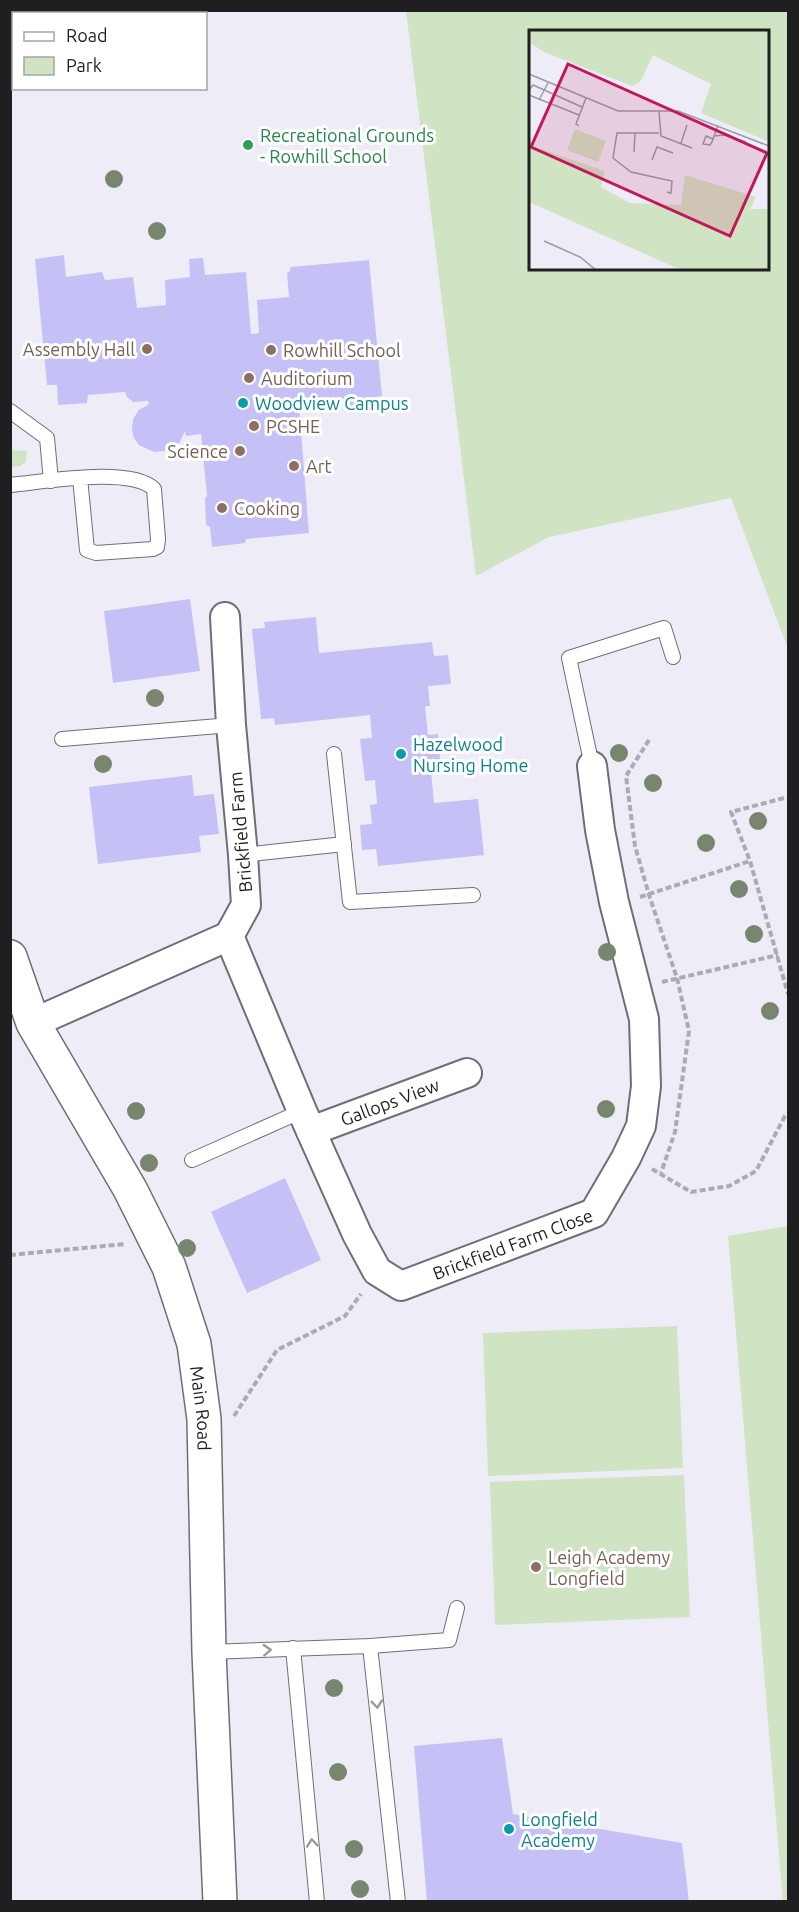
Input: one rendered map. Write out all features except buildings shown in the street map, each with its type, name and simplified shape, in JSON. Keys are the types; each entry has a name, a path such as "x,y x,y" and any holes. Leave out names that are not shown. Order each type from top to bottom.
{"main road":[{"name":"Main Road","path":"10,957 33,1023 130,1189 169,1267 194,1344 204,1419 209,1652 220,1902"}],"street":[{"name":"Brickfield Farm","path":"225,617 231,725 246,905 229,936"},
{"name":"Brickfield Farm Close","path":"377,1271 401,1286 594,1213 626,1158 641,1126 646,1086 644,1019 614,902 600,830 592,766"},
{"path":"33,1023 229,936 307,1121 357,1234 377,1271"},
{"name":"Gallops View","path":"307,1121 467,1073"}],"lane":[{"path":"10,411 46,438 51,481"},
{"path":"10,485 80,478 113,476 140,480 153,488 158,545 153,549 96,553 87,550 80,478"},
{"path":"592,766 569,658 664,628 673,657"},
{"path":"62,739 231,725"},
{"path":"334,754 350,902 473,895"},
{"path":"243,855 344,844"},
{"path":"192,1160 307,1121"},
{"path":"209,1652 370,1646 449,1640 457,1608"},
{"path":"370,1646 399,1902"},
{"path":"293,1648 317,1902"}],"path":[{"path":"649,740 626,776 635,846 677,978 688,1031 675,1132 661,1173"},
{"path":"784,798 731,812 750,861 789,994"},
{"path":"614,902 649,895 750,861"},
{"path":"638,989 778,955"},
{"path":"626,1158 661,1173 691,1192 729,1186 756,1171 785,1116 789,1114"},
{"path":"10,1255 156,1241"},
{"path":"205,1448 224,1432 277,1350 345,1316 377,1271"}],"green space":[{"path":"406,11 788,11 788,649 731,498 549,537 476,576"},
{"path":"11,450 27,451 26,462 21,466 11,467"},
{"path":"788,1226 788,1901 783,1902 728,1236"},
{"path":"677,1326 683,1468 488,1476 483,1333"},
{"path":"684,1475 690,1617 495,1625 490,1482"}],"place":[{"name":"Recreational Grounds - Rowhill School","path":"248,145"},
{"name":"Assembly Hall","path":"147,349"},
{"name":"Rowhill School","path":"271,350"},
{"name":"Auditorium","path":"249,378"},
{"name":"Woodview Campus","path":"243,403"},
{"name":"PCSHE","path":"254,426"},
{"name":"Science","path":"240,451"},
{"name":"Art","path":"294,466"},
{"name":"Cooking","path":"222,508"},
{"name":"Hazelwood Nursing Home","path":"401,754"},
{"name":"Leigh Academy Longfield","path":"536,1567"},
{"name":"Longfield Academy","path":"509,1829"}]}
